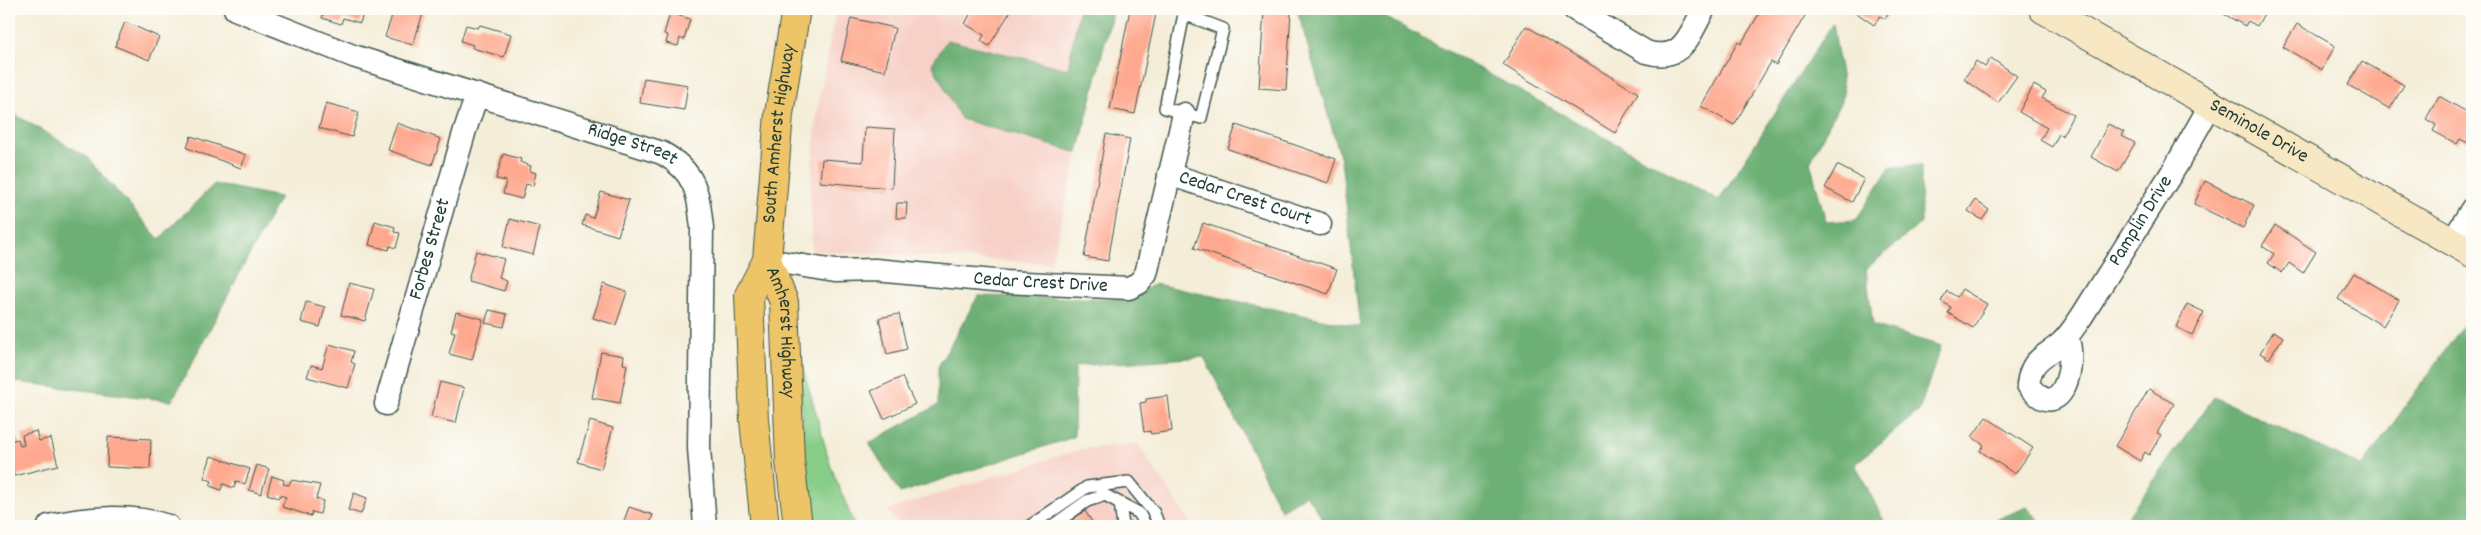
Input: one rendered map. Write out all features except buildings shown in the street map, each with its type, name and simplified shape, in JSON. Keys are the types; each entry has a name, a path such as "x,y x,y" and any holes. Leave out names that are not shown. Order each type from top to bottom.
{"main road":[{"name":"South Amherst Highway","path":"767,260 779,114 796,9"},
{"name":"Amherst Highway","path":"767,260 784,302 785,381 799,520"},
{"name":"Amherst Highway","path":"765,526 754,420 750,295 767,260"}],"street":[{"name":"Ridge Street","path":"235,9 275,17 353,56 662,153 675,160 692,178 699,202 702,228 699,448 705,526"},
{"path":"1574,9 1646,52 1658,55 1669,54 1683,46 1704,9"},
{"name":"Seminole Drive","path":"2043,9 2462,247"},
{"name":"Forbes Street","path":"386,404 465,130 477,95"},
{"name":"Pamplin Drive","path":"2067,337 2176,166 2212,104"},
{"name":"Cedar Crest Drive","path":"767,260 835,271 875,270 1005,282 1129,288 1139,283 1146,274 1161,218 1169,174 1184,114"},
{"name":"Cedar Crest Court","path":"1169,174 1320,224"},
{"path":"2462,247 2472,209"},
{"path":"49,526 82,520 134,519 168,526"}],"lane":[{"path":"1184,14 1223,29 1201,118 1184,114 1165,108 1184,14"},
{"path":"1030,526 1087,487 1129,482 1154,513 1159,526"},
{"path":"1052,526 1086,501 1105,495 1139,513 1146,526"},
{"path":"1120,503 1123,526"}],"shaded area":[{"path":"836,9 1079,9 1068,69 947,40 962,119 1078,153 1051,263 812,251 810,192 817,111"},
{"path":"1137,443 1193,526 899,526 887,510 1082,449"}],"green space":[{"path":"1079,9 1113,9 1078,153 961,119 932,64 947,40 1068,69"},
{"path":"1297,9 1390,9 1385,17 1719,200 1833,23 1844,95 1810,162 1826,222 1856,220 1890,167 1921,165 1921,223 1866,269 1873,325 1941,346 1919,411 1855,464 1885,523 1896,526 1328,526 1306,495 1281,510 1204,357 1075,366 1074,437 900,493 869,443 938,405 938,367 978,296 1129,299 1155,284 1360,327 1341,159"},
{"path":"9,111 87,157 159,239 214,184 280,197 172,401 9,381"},
{"path":"2472,313 2472,526 2121,526 2214,397 2362,467"},
{"path":"798,349 831,467 855,526 811,526 806,506"},
{"path":"2027,507 2045,526 1981,526"}]}
